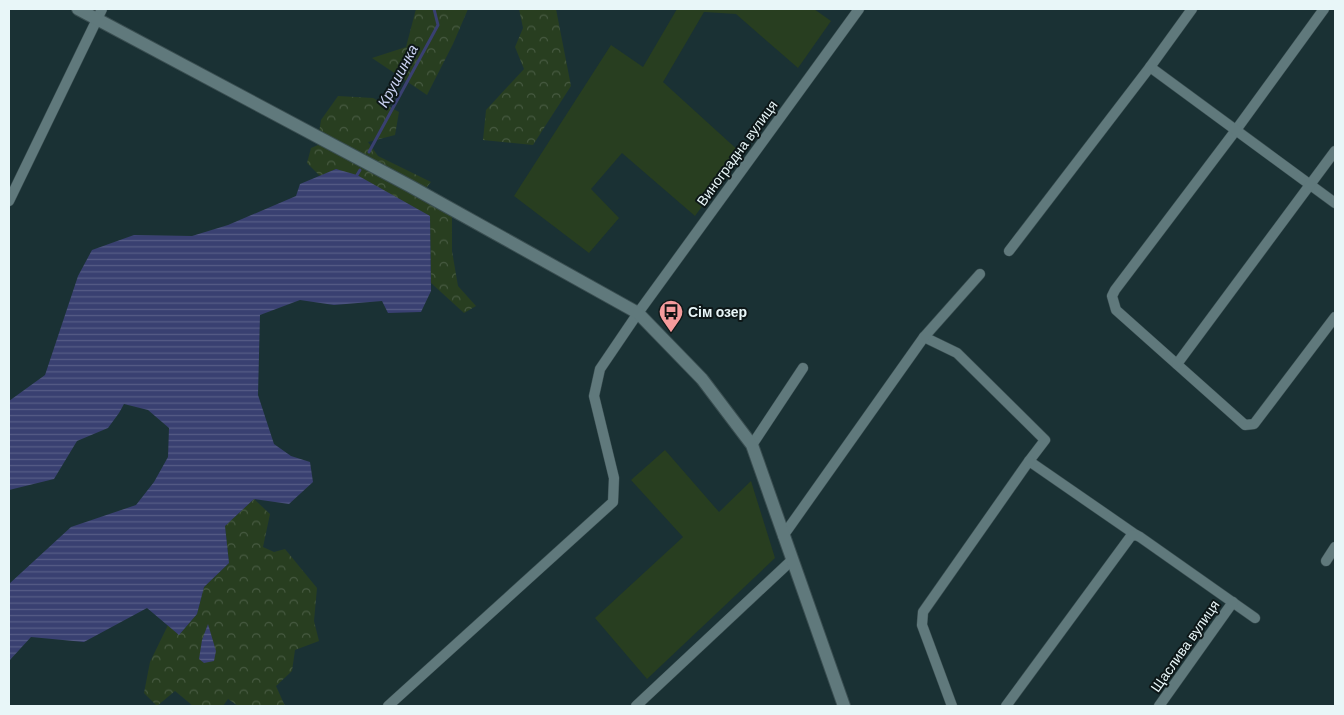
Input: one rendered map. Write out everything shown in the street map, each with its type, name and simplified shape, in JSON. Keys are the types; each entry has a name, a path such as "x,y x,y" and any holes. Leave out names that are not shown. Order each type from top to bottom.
{"street":[{"path":"78,9 99,14 638,314 702,379 752,445 844,706"},
{"name":"Виноградна вулиця","path":"388,706 613,502 614,478 594,396 600,369 859,9"},
{"path":"1009,251 1192,9"},
{"path":"1324,9 1112,296 1116,310 1245,424 1254,424 1335,317"},
{"path":"9,201 99,14"},
{"path":"1150,67 1335,203"},
{"path":"1177,364 1335,151"},
{"path":"783,536 924,337 980,274"},
{"path":"924,337 957,353 1045,440 924,612 922,625 952,706"},
{"path":"752,445 803,368"},
{"path":"1029,461 1256,618"},
{"path":"1006,706 1131,536 1136,535"},
{"path":"1326,562 1335,547"},
{"path":"636,706 792,560"},
{"name":"Щаслива вулиця","path":"1159,706 1233,602"}],"green space":[{"path":"416,9 468,9 453,44 427,95 372,58 406,47"},
{"path":"519,9 556,9 571,86 533,145 483,140 486,110 524,69 515,47 523,28"},
{"path":"677,9 814,9 831,21 798,68 736,14 704,12 663,82 741,153 695,216 622,153 591,189 619,218 589,253 514,196 611,45 643,67"},
{"path":"338,96 373,98 399,112 395,135 368,142 378,156 431,182 426,188 319,133 321,120"},
{"path":"318,145 339,153 452,213 452,251 458,286 476,306 464,313 431,283 430,216 336,169 320,176 307,163 311,148"},
{"path":"665,450 719,512 751,481 775,558 647,679 595,618 683,537 631,480"},
{"path":"254,499 270,514 263,547 274,552 285,549 317,588 314,621 319,641 295,650 292,671 276,686 285,706 238,706 228,699 223,706 193,706 175,691 157,706 144,693 150,662 168,625 179,635 197,614 204,587 229,563 225,526"}],"water":[{"path":"336,169 357,175 430,216 431,291 421,312 388,313 382,301 334,305 300,300 260,315 258,395 274,444 291,456 310,462 313,482 289,504 254,499 225,526 229,563 204,587 197,614 179,635 147,608 84,642 31,637 9,661 9,584 71,527 136,505 154,482 168,457 169,428 148,410 124,404 108,428 77,441 54,479 9,490 9,401 45,375 78,276 92,250 134,235 192,236 228,225 296,196 300,184"},
{"path":"208,624 216,651 214,661 204,663 199,659 202,640"}],"waterway":[{"name":"Крушинка","path":"369,152 438,25 434,9"},
{"path":"357,175 360,170"}],"place":[{"name":"Сім озер","path":"671,333"}]}
